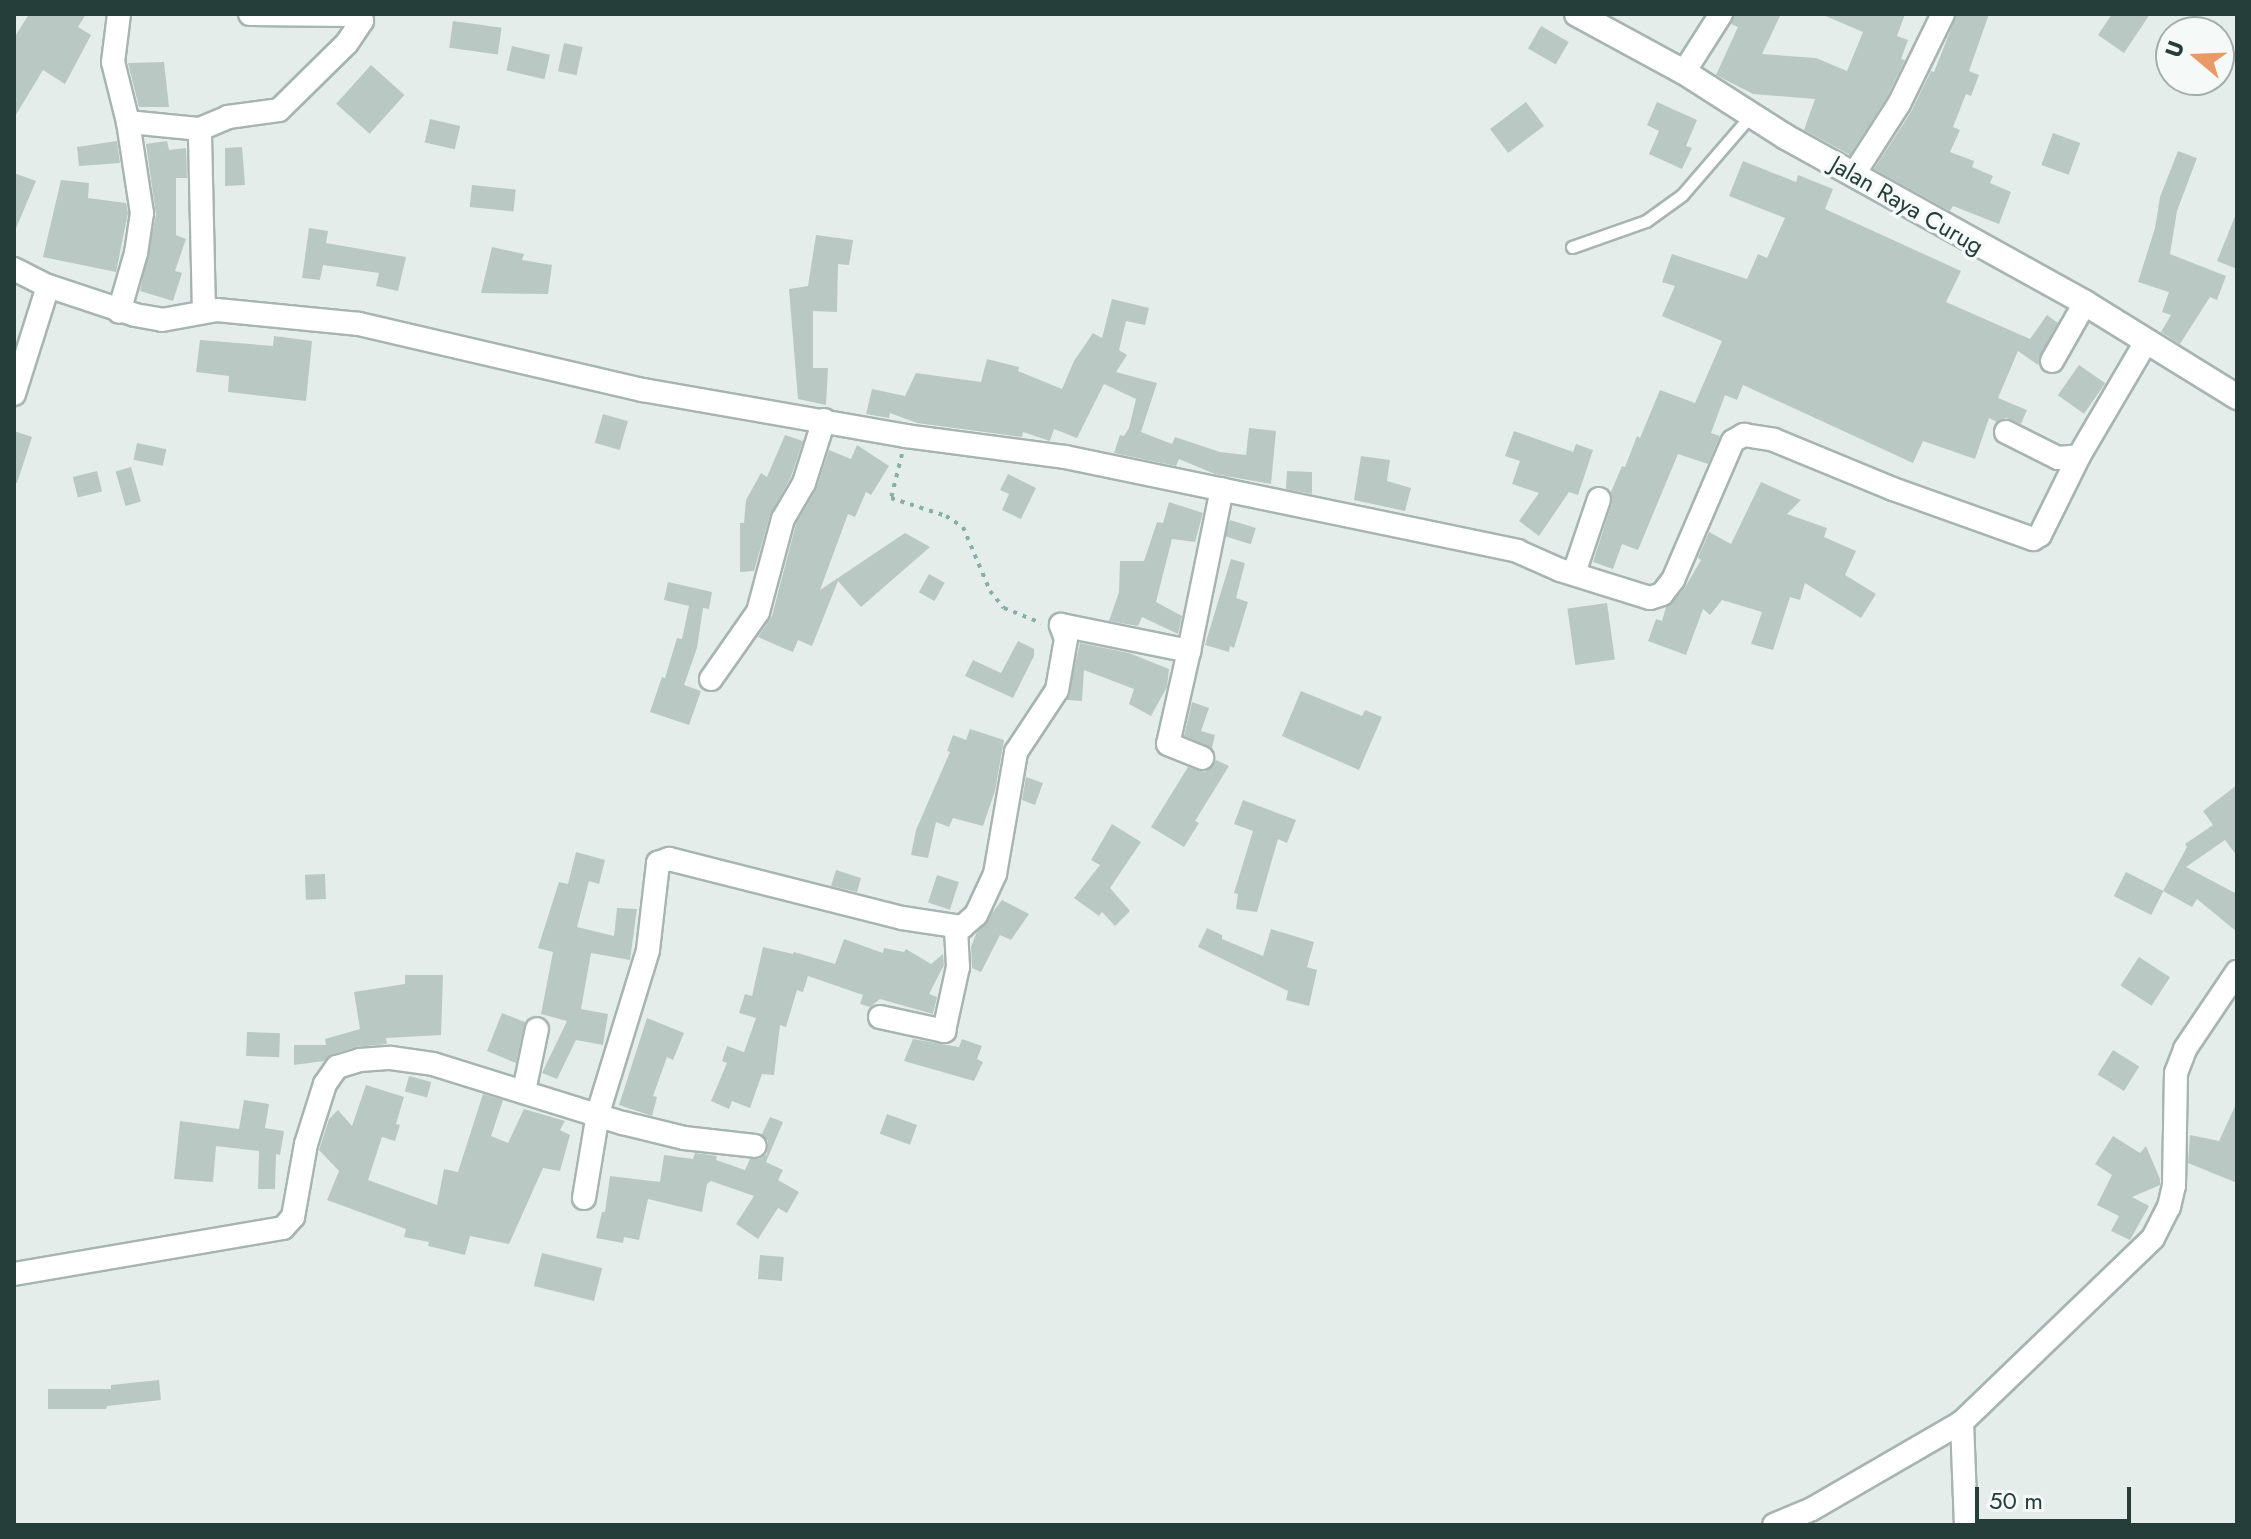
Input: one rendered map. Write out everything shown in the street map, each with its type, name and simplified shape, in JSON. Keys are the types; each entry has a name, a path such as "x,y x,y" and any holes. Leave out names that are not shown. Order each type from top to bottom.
{"street":[{"path":"119,14 113,62 128,122 142,213 136,253 119,312"},
{"path":"128,122 200,129 228,117 279,110 347,43 362,21 351,15 250,14"},
{"name":"Jalan Raya Curug","path":"1577,14 1684,72 1854,174 2085,303 2237,397"},
{"path":"1684,72 1721,14"},
{"path":"1854,174 1899,104 1943,14"},
{"path":"200,129 204,312"},
{"path":"14,269 48,286 119,312 162,320 204,312 285,314 359,324 643,390 906,436 1032,451 1222,489 1517,551 1626,593 1650,598 1662,594 1682,562 1733,441 1744,435 1774,440 1893,489 2033,539 2040,535 2079,456 2146,342"},
{"path":"14,394 48,286"},
{"path":"2052,361 2085,303"},
{"path":"711,679 758,612 783,519 804,483 824,420"},
{"path":"2006,432 2058,458 2079,456"},
{"path":"1202,758 1168,744 1222,489"},
{"path":"1574,573 1599,499"},
{"path":"1061,625 1189,651"},
{"path":"584,1198 598,1113 648,950 658,863 669,859 902,918 956,928 976,915 995,874 1016,752 1050,702 1060,677 1066,639 1061,625"},
{"path":"880,1017 944,1031 958,967 956,928"},
{"path":"1774,1525 1812,1509 1962,1422 2153,1238 2169,1207 2174,1186 2176,1073 2185,1049 2237,972"},
{"path":"524,1091 537,1029"},
{"path":"14,1274 283,1228 293,1217 306,1144 325,1084 330,1074 347,1062 411,1060 684,1138 755,1146"},
{"path":"1962,1422 1966,1525"}],"lane":[{"path":"1572,247 1646,221 1682,195 1751,114"}],"path":[{"path":"906,436 891,498 946,516 963,527 990,591 1004,608 1032,622 1061,625"}],"building":[{"path":"29,14 86,14 78,27 91,35 65,84 43,70 14,118 14,38"},
{"path":"1735,14 1781,14 1762,54 1816,58 1847,71 1863,32 1821,14 1905,14 1897,36 1908,40 1901,59 1905,60 1887,97 1850,155 1804,130 1815,99 1753,94 1716,75 1738,27 1731,24"},
{"path":"1957,14 1989,14 1969,71 1979,75 1971,96 1966,94 1953,127 1960,130 1950,152 1974,161 1972,167 1993,176 1990,183 2011,192 1999,224 1953,206 1950,211 1874,169 1911,112 1931,71 1934,72"},
{"path":"2112,14 2150,14 2124,53 2098,35"},
{"path":"453,21 502,28 498,55 449,48"},
{"path":"1541,26 1569,42 1556,65 1528,49"},
{"path":"564,43 583,47 577,75 558,71"},
{"path":"512,46 550,55 544,79 506,70"},
{"path":"164,62 169,107 139,107 128,63"},
{"path":"371,65 404,95 370,134 336,104"},
{"path":"1526,102 1544,126 1508,153 1490,129"},
{"path":"1657,102 1697,120 1686,146 1692,148 1682,169 1649,154 1659,131 1647,125"},
{"path":"430,119 460,126 455,149 425,142"},
{"path":"2053,133 2080,143 2069,175 2041,165"},
{"path":"117,141 120,163 79,166 77,147"},
{"path":"167,141 169,150 186,148 187,178 176,178 176,235 186,239 175,271 182,273 173,301 140,291 156,215 146,144"},
{"path":"242,147 245,185 225,186 225,148"},
{"path":"2178,151 2197,158 2177,211 2170,254 2226,276 2217,300 2210,297 2180,344 2161,332 2171,315 2162,312 2169,292 2138,282 2155,228 2160,197"},
{"path":"1743,161 1796,182 1798,175 1833,189 1825,209 1961,271 1946,302 2030,339 2047,315 2058,323 2038,365 2018,351 1998,398 2027,410 2021,424 2006,418 1997,422 1989,418 1975,459 1923,441 1913,463 1743,385 1737,400 1725,395 1711,433 1720,436 1708,464 1678,454 1638,550 1622,544 1613,569 1593,562 1612,503 1611,492 1622,466 1625,467 1637,436 1640,438 1660,390 1695,403 1722,341 1662,316 1675,286 1662,282 1672,254 1747,279 1758,254 1767,258 1785,218 1729,196"},
{"path":"14,173 36,181 14,233"},
{"path":"61,180 89,183 88,198 126,203 128,213 116,272 43,257"},
{"path":"472,185 516,190 513,211 470,207"},
{"path":"2237,214 2237,269 2217,261"},
{"path":"309,228 328,231 326,243 406,257 398,291 376,286 379,273 323,265 320,280 302,278"},
{"path":"816,235 853,240 849,265 838,264 837,312 813,311 813,368 828,368 826,405 798,399 789,289 808,286"},
{"path":"492,247 524,254 522,260 552,265 548,294 481,293"},
{"path":"1112,299 1149,308 1145,325 1126,321 1119,350 1127,355 1116,372 1157,383 1141,432 1172,444 1175,437 1220,452 1246,455 1249,428 1276,431 1271,484 1215,474 1179,459 1176,466 1114,453 1120,435 1124,436 1129,428 1136,399 1104,384 1077,438 1054,429 1050,441 1023,432 1022,437 917,423 890,413 889,418 866,414 872,389 905,396 916,373 981,382 987,359 1019,367 1018,371 1062,389 1074,361 1093,333 1102,338"},
{"path":"274,336 312,341 306,401 228,392 229,376 196,372 200,340 273,346"},
{"path":"2079,365 2105,383 2084,414 2058,395"},
{"path":"603,414 628,421 620,450 595,443"},
{"path":"14,431 32,437 17,483 14,482"},
{"path":"1514,431 1573,452 1576,444 1593,450 1578,495 1569,492 1539,536 1519,521 1539,493 1512,484 1520,461 1505,456"},
{"path":"785,435 803,441 791,477 770,515 754,571 740,572 740,523 744,523 746,500 761,473 767,477"},
{"path":"137,443 166,449 163,466 133,460"},
{"path":"857,445 889,466 871,495 866,492 855,517 848,514 820,590 905,533 930,547 861,607 838,581 812,646 798,640 793,652 758,637 772,616 796,524 816,490 829,450 851,459"},
{"path":"1361,456 1390,460 1387,481 1411,488 1405,511 1354,500"},
{"path":"131,467 141,502 126,506 116,471"},
{"path":"97,471 102,491 78,497 73,477"},
{"path":"1287,471 1312,472 1312,494 1286,489"},
{"path":"1008,474 1036,488 1021,519 1002,510 1009,494 1000,490"},
{"path":"1761,482 1801,500 1787,514 1827,528 1824,537 1856,551 1845,575 1876,594 1861,618 1805,583 1800,600 1790,597 1773,650 1751,644 1762,612 1722,600 1710,615 1703,609 1686,655 1648,641 1656,619 1662,621 1666,607 1684,589 1701,560 1698,558 1709,532 1731,544"},
{"path":"1169,502 1203,513 1195,542 1172,539 1156,602 1182,616 1178,634 1142,617 1138,626 1109,621 1119,592 1120,561 1144,561 1157,522 1163,523"},
{"path":"1230,520 1256,528 1251,544 1225,536"},
{"path":"1231,559 1245,563 1236,598 1248,602 1234,648 1230,646 1229,652 1205,645"},
{"path":"929,574 945,583 935,601 919,592"},
{"path":"668,582 712,592 709,609 703,608 697,648 684,685 701,691 689,725 650,712 662,677 665,678 677,638 682,639 689,606 664,600"},
{"path":"1607,603 1615,659 1575,665 1567,609"},
{"path":"1018,641 1034,649 1034,656 1013,698 965,676 973,660 1001,673"},
{"path":"1080,643 1129,653 1169,669 1167,687 1151,716 1129,704 1134,689 1084,670 1082,701 1067,700"},
{"path":"1301,691 1362,716 1365,710 1382,717 1359,770 1282,736"},
{"path":"1192,702 1209,708 1201,731 1215,735 1212,748 1184,736"},
{"path":"970,729 1004,740 995,791 983,826 953,818 949,827 936,822 928,858 911,855 916,830 950,752 947,751 953,735 966,740"},
{"path":"1216,760 1229,766 1195,821 1199,823 1184,847 1151,827 1188,767 1205,772"},
{"path":"1026,777 1043,783 1035,805 1022,800"},
{"path":"2237,785 2237,856 2225,840 2186,867 2237,894 2237,932 2197,899 2192,907 2163,891 2187,847 2185,844 2213,825 2203,811"},
{"path":"1243,800 1296,820 1287,843 1278,839 1257,912 1236,909 1238,894 1234,893 1253,831 1234,824"},
{"path":"1112,824 1141,842 1110,888 1130,911 1115,926 1102,912 1099,916 1074,898 1100,865 1091,860"},
{"path":"576,852 605,860 599,884 589,881 577,927 614,936 617,908 637,909 630,960 591,953 581,1009 608,1014 603,1045 576,1040 557,1079 542,1073 567,1021 541,1014 553,952 538,948 559,882 568,884"},
{"path":"836,870 861,878 857,892 831,886"},
{"path":"2126,872 2163,891 2151,915 2114,896"},
{"path":"325,874 326,899 306,900 305,875"},
{"path":"937,875 959,882 950,910 928,903"},
{"path":"1002,900 1029,914 1011,940 1000,935 981,972 972,968 971,947 976,934"},
{"path":"1207,928 1222,935 1222,939 1263,956 1271,929 1314,942 1307,967 1317,970 1309,1006 1286,1000 1288,991 1198,947"},
{"path":"844,939 883,953 884,948 904,952 906,949 931,964 943,954 944,965 929,994 937,997 933,1014 880,999 870,1007 860,1004 863,995 808,976 803,992 797,990 786,1027 780,1025 774,1075 762,1074 750,1108 732,1101 729,1109 711,1101 727,1063 722,1061 727,1046 744,1052 756,1018 739,1013 745,994 752,996 763,947 835,964"},
{"path":"2139,957 2170,977 2152,1006 2120,986"},
{"path":"405,975 443,975 441,1035 386,1038 387,1044 356,1047 333,1054 324,1061 294,1065 294,1045 326,1045 325,1039 360,1029 354,992 405,984"},
{"path":"502,1013 525,1022 516,1063 487,1051"},
{"path":"647,1018 684,1033 673,1060 667,1057 653,1096 657,1097 652,1116 619,1105"},
{"path":"247,1032 280,1033 279,1057 246,1056"},
{"path":"913,1039 959,1047 962,1039 982,1046 977,1059 983,1062 974,1081 904,1061"},
{"path":"2113,1050 2139,1066 2124,1091 2098,1075"},
{"path":"409,1076 431,1082 427,1097 405,1091"},
{"path":"366,1085 404,1097 396,1124 400,1125 395,1141 382,1137 368,1180 437,1205 444,1169 458,1172 483,1094 503,1100 491,1136 508,1143 524,1109 565,1121 560,1130 570,1135 560,1171 543,1168 509,1244 470,1236 465,1255 404,1237 406,1229 327,1200 339,1171 319,1150 329,1119 338,1110 352,1126"},
{"path":"244,1100 269,1104 265,1128 284,1131 280,1155 276,1154 275,1189 258,1189 259,1151 216,1146 213,1182 174,1179 180,1121 239,1129"},
{"path":"2237,1102 2237,1183 2188,1163 2190,1135 2219,1141"},
{"path":"887,1114 917,1125 910,1145 880,1134"},
{"path":"770,1117 783,1122 766,1162 783,1170 778,1180 799,1192 787,1213 778,1208 758,1239 736,1224 754,1196 711,1181 707,1184 702,1212 648,1199 639,1240 624,1237 623,1243 596,1238 602,1212 605,1212 610,1176 660,1182 664,1155 693,1159 695,1153 717,1156 716,1160 745,1170 750,1159 760,1159 767,1154 768,1141 762,1134"},
{"path":"2113,1136 2140,1153 2146,1146 2160,1179 2160,1185 2132,1197 2149,1206 2130,1240 2111,1231 2119,1216 2097,1205 2112,1175 2095,1164"},
{"path":"542,1253 602,1268 594,1301 534,1286"},
{"path":"760,1255 784,1257 782,1281 758,1279"},
{"path":"159,1380 161,1400 107,1406 106,1409 48,1409 48,1389 111,1389 111,1385"}]}
